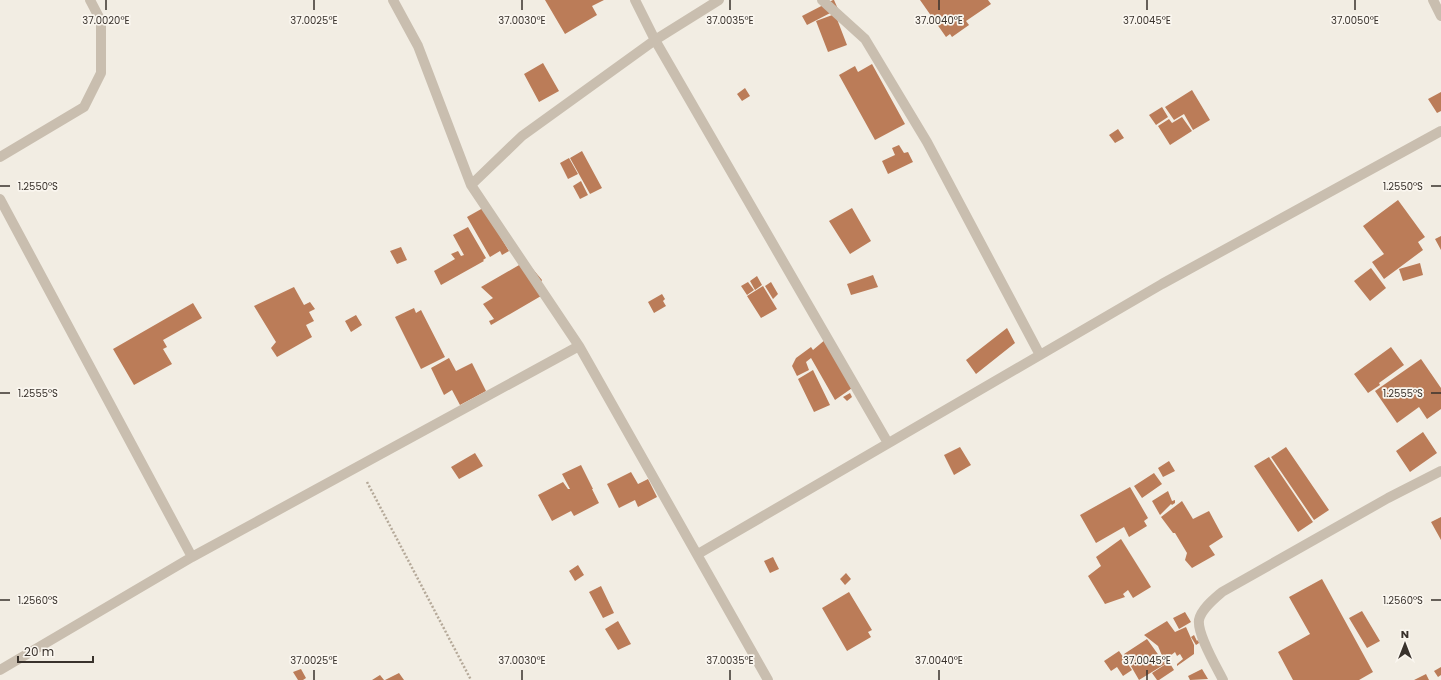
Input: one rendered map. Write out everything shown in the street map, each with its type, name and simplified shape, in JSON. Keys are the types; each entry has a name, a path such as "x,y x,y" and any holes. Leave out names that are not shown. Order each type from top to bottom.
{"street":[{"path":"0,157 84,107 101,73 101,21 90,0"},
{"path":"393,0 418,46 471,185 579,346 768,680"},
{"path":"635,0 656,40 888,443"},
{"path":"471,185 522,136 656,40 719,0"},
{"path":"822,0 865,39 927,142 1040,355"},
{"path":"1433,0 1441,16"},
{"path":"698,554 1162,284 1441,132"},
{"path":"0,199 192,557"},
{"path":"0,670 192,557 579,346"},
{"path":"1223,680 1201,634 1199,619 1207,604 1222,592 1388,498 1441,471"}],"path":[{"path":"358,467 471,680"}],"building":[{"path":"545,0 604,0 592,6 597,15 565,34"},
{"path":"833,0 838,9 807,25 802,16"},
{"path":"920,0 988,0 991,4 966,21 969,25 952,37 950,34 946,37"},
{"path":"835,14 847,45 828,52 816,21"},
{"path":"543,63 559,91 539,102 524,74"},
{"path":"872,64 905,124 875,140 839,75 855,66 858,72"},
{"path":"745,88 750,96 742,101 737,94"},
{"path":"1192,90 1210,120 1193,130 1184,114 1174,120 1165,107"},
{"path":"1441,92 1441,111 1437,113 1428,99"},
{"path":"1162,107 1168,117 1156,125 1149,115"},
{"path":"1182,117 1192,131 1170,145 1158,126 1169,119 1172,123"},
{"path":"1118,129 1124,138 1115,143 1109,135"},
{"path":"899,145 904,153 908,152 913,162 888,174 882,161 895,155 892,148"},
{"path":"582,151 602,188 590,194 570,158"},
{"path":"569,158 578,174 568,179 560,163"},
{"path":"581,181 588,195 580,199 573,186"},
{"path":"1398,200 1425,237 1418,242 1423,250 1384,279 1372,262 1384,254 1363,226"},
{"path":"483,208 509,251 502,255 500,251 490,257 467,217"},
{"path":"852,208 871,241 850,254 829,221"},
{"path":"468,227 486,258 483,260 484,261 441,285 434,271 455,259 451,254 458,251 461,256 464,255 453,235"},
{"path":"1441,236 1441,250 1435,239"},
{"path":"401,247 407,260 397,264 390,251"},
{"path":"526,261 542,280 539,286 541,296 491,325 489,321 494,319 483,304 493,298 481,287"},
{"path":"1420,263 1423,275 1403,281 1399,269"},
{"path":"1371,268 1386,288 1370,301 1354,281"},
{"path":"873,275 878,287 851,295 847,284"},
{"path":"757,276 762,285 755,290 750,281"},
{"path":"748,282 754,290 747,295 741,286"},
{"path":"771,282 778,294 773,299 765,286"},
{"path":"763,286 777,309 761,318 747,296"},
{"path":"294,287 304,305 310,302 315,309 309,312 314,321 306,325 312,337 277,357 271,348 276,342 254,306"},
{"path":"662,294 665,299 663,301 666,306 654,313 648,302"},
{"path":"193,303 202,318 163,340 167,347 163,349 172,364 134,385 113,349"},
{"path":"414,308 416,313 421,310 445,357 421,369 395,317"},
{"path":"356,315 362,325 351,332 345,321"},
{"path":"1007,328 1015,343 976,374 966,360"},
{"path":"826,339 855,386 835,400 811,358 806,362 809,370 797,376 792,366 796,358 811,347 813,350"},
{"path":"1391,347 1404,365 1368,393 1354,374"},
{"path":"449,358 456,371 472,363 486,391 460,405 452,390 444,395 431,368"},
{"path":"1421,359 1441,388 1441,409 1427,419 1419,407 1397,423 1375,391"},
{"path":"813,370 830,405 814,412 798,379"},
{"path":"850,393 852,397 847,401 843,397"},
{"path":"1423,432 1437,453 1410,472 1396,451"},
{"path":"960,447 971,465 954,475 944,455"},
{"path":"1286,447 1329,510 1314,520 1271,457"},
{"path":"475,453 483,466 459,479 451,467"},
{"path":"1269,457 1313,522 1298,532 1254,466"},
{"path":"1169,461 1175,471 1163,477 1158,468"},
{"path":"581,465 599,503 574,516 571,511 552,521 538,495 563,482 568,489 570,489 562,474"},
{"path":"631,472 638,484 648,479 657,497 638,507 635,500 619,508 607,484"},
{"path":"1154,473 1162,484 1142,498 1134,486"},
{"path":"1130,487 1148,518 1144,521 1147,526 1129,537 1124,527 1096,543 1080,515"},
{"path":"1168,491 1172,501 1175,500 1175,503 1172,505 1171,504 1160,515 1152,501"},
{"path":"1182,501 1193,519 1209,511 1223,537 1209,546 1215,555 1192,568 1185,560 1187,553 1175,533 1173,533 1161,517"},
{"path":"1441,517 1441,540 1431,522"},
{"path":"1121,539 1151,587 1133,598 1128,590 1123,594 1125,597 1105,604 1088,576 1101,566 1096,557"},
{"path":"773,557 779,569 770,573 764,561"},
{"path":"578,565 584,575 575,581 569,571"},
{"path":"846,573 851,579 845,585 840,579"},
{"path":"1322,579 1373,672 1359,680 1293,680 1278,652 1310,634 1289,597"},
{"path":"601,586 614,613 603,618 589,592"},
{"path":"849,592 872,630 868,632 871,637 847,651 822,608"},
{"path":"1362,611 1380,641 1367,648 1349,618"},
{"path":"1185,612 1191,622 1179,629 1173,618"},
{"path":"618,621 631,644 618,650 605,629"},
{"path":"1167,621 1175,632 1186,627 1194,645 1194,654 1177,666 1177,664 1183,659 1180,654 1177,656 1175,652 1170,656 1169,654 1167,659 1168,662 1165,663 1158,646 1144,635"},
{"path":"1194,635 1199,643 1196,645 1191,637"},
{"path":"1147,639 1165,664 1139,680 1124,654"},
{"path":"1119,651 1132,670 1123,676 1117,667 1111,671 1104,661"},
{"path":"1169,662 1174,670 1157,680 1152,673"},
{"path":"1441,667 1441,675 1438,677 1434,671"},
{"path":"301,669 306,678 303,680 298,680 293,672"},
{"path":"1202,669 1208,679 1190,680 1188,676"},
{"path":"399,673 404,680 385,680"},
{"path":"1426,674 1429,680 1414,680"},
{"path":"380,675 384,680 372,680"}]}
